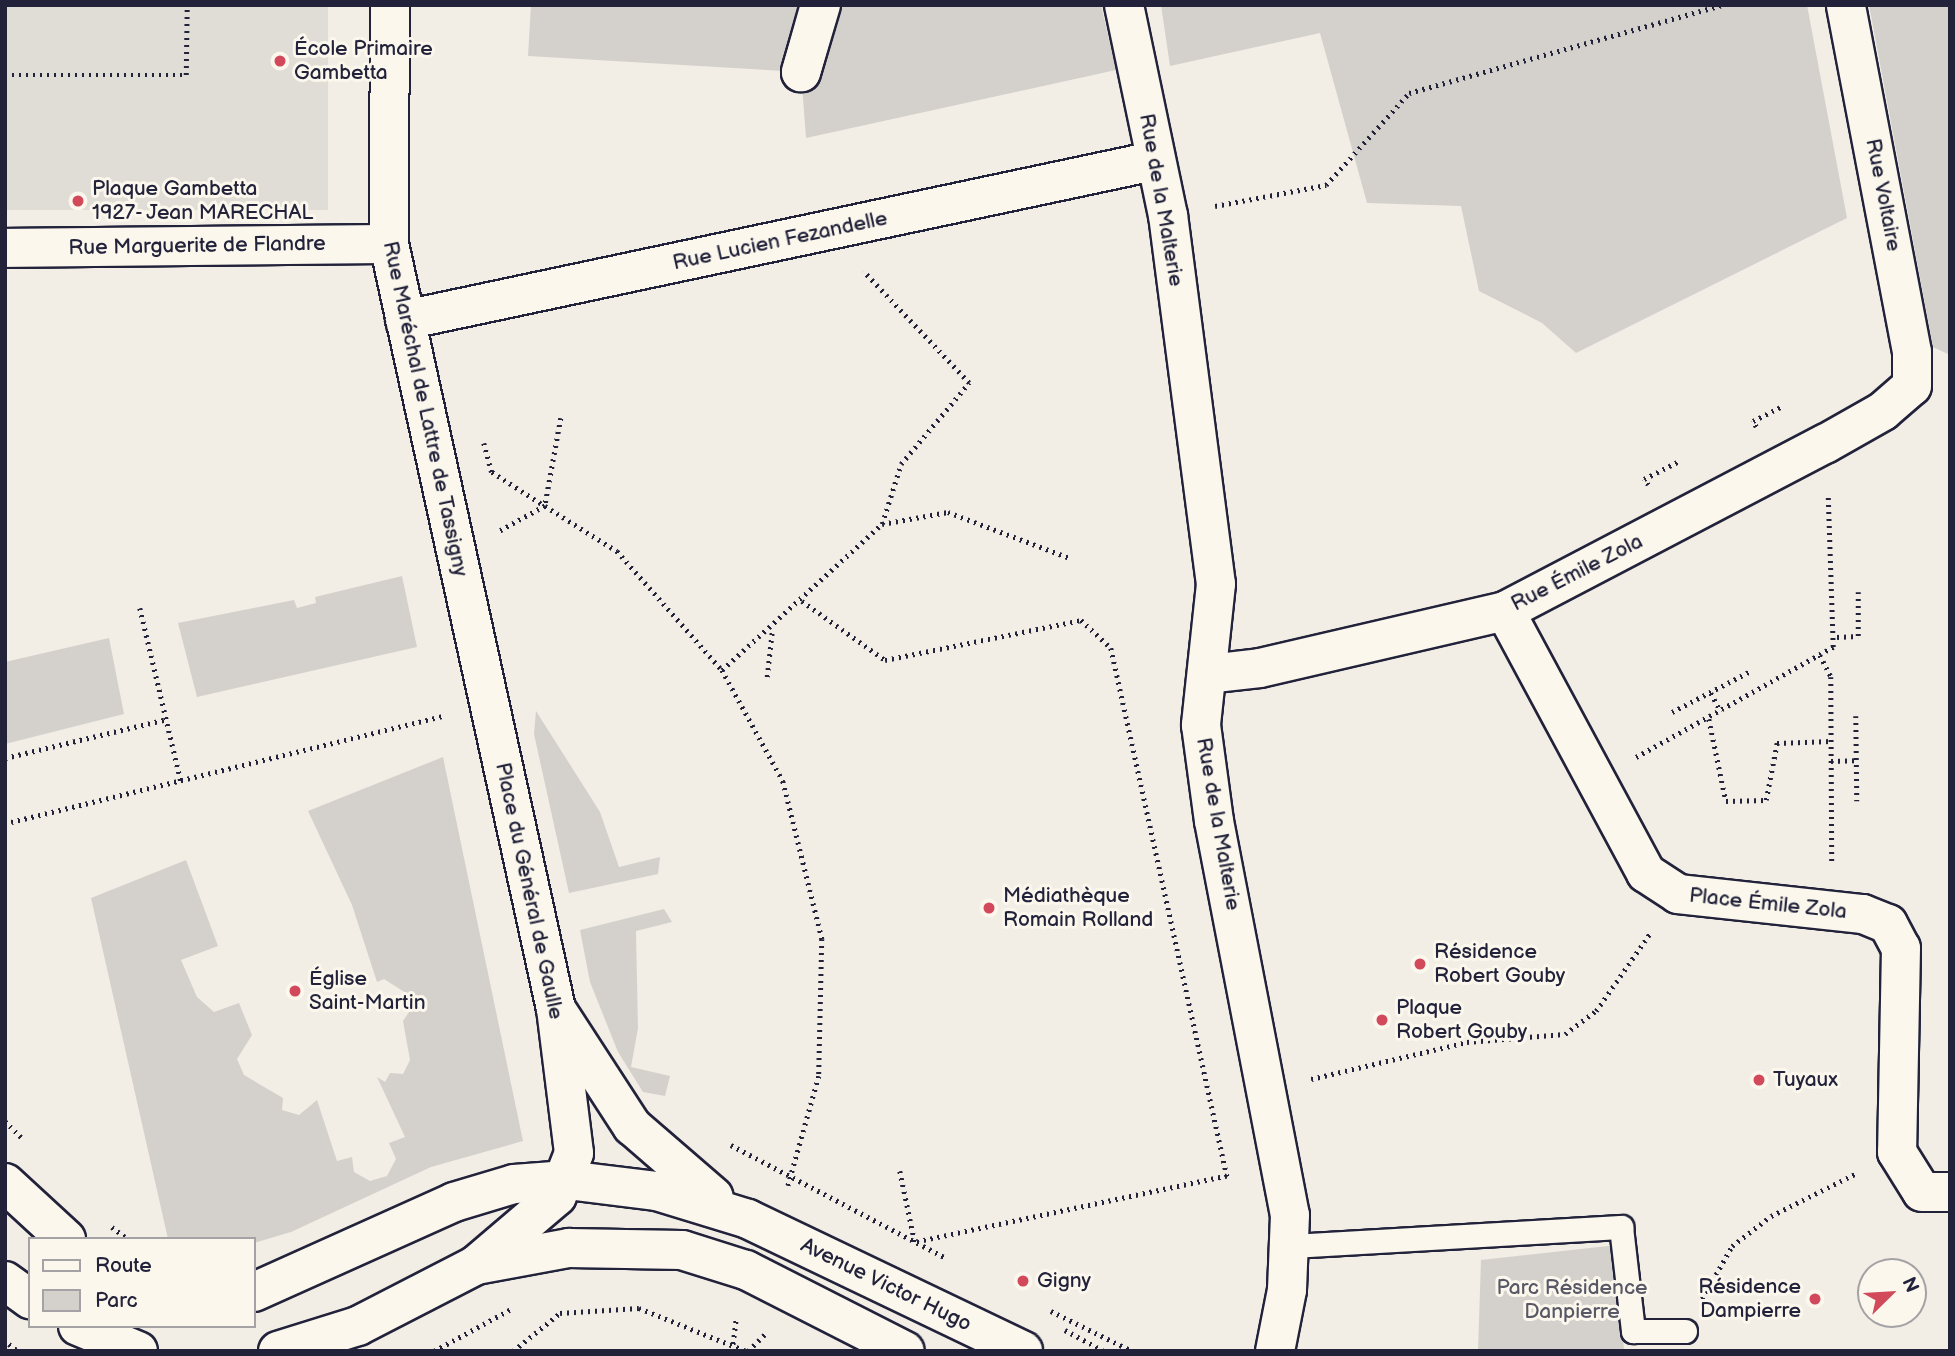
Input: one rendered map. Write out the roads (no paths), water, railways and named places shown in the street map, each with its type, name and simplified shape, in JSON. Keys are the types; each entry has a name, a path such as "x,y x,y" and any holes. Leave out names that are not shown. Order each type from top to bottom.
{"street":[{"name":"Rue Maréchal de Lattre de Tassigny","path":"390,5 388,244 466,603"},
{"name":"Rue de la Malterie","path":"1124,5 1154,161 1168,215 1216,584 1201,725 1214,821 1278,1142 1290,1245 1275,1351"},
{"name":"Rue Voltaire","path":"1846,5 1912,352 1912,386"},
{"name":"Rue Lucien Fezandelle","path":"405,320 1154,161"},
{"name":"Rue Marguerite de Flandre","path":"5,248 388,244"},
{"name":"Rue Émile Zola","path":"1208,674 1260,668 1505,611 1825,444 1883,411 1912,386"},
{"name":"Place du Général de Gaulle","path":"278,1351 358,1326 476,1265 544,1211 567,1180 573,1141 555,1009 466,603"},
{"name":"Place Émile Zola","path":"1505,611 1591,780 1646,873 1678,894 1832,911 1888,924 1900,948 1897,1152 1923,1192 1950,1192"},
{"name":"Avenue Victor Hugo","path":"555,1009 648,1144 748,1219"},
{"name":"Avenue Victor Hugo","path":"567,1180 657,1191 748,1219 1023,1351"},
{"path":"260,1288 454,1202 514,1184 567,1180"},
{"path":"5,1183 64,1237"},
{"path":"476,1265 582,1247 682,1250 746,1270 905,1351"},
{"path":"5,1281 28,1298"},
{"path":"85,1328 141,1344"}],"lane":[{"path":"1290,1245 1621,1227 1633,1331 1685,1331"}],"place":[{"name":"École Primaire Gambetta","path":"280,61"},
{"name":"Plaque Gambetta 1927- Jean MARECHAL","path":"78,201"},
{"name":"Médiathèque Romain Rolland","path":"989,908"},
{"name":"Résidence Robert Gouby","path":"1420,964"},
{"name":"Église Saint-Martin","path":"295,991"},
{"name":"Plaque Robert Gouby","path":"1382,1020"},
{"name":"Tuyaux","path":"1759,1080"},
{"name":"Gigny","path":"1023,1281"},
{"name":"Résidence Dampierre","path":"1815,1299"}],"park label":[{"name":"Parc Résidence Danpierre","path":"1572,1300"}]}
